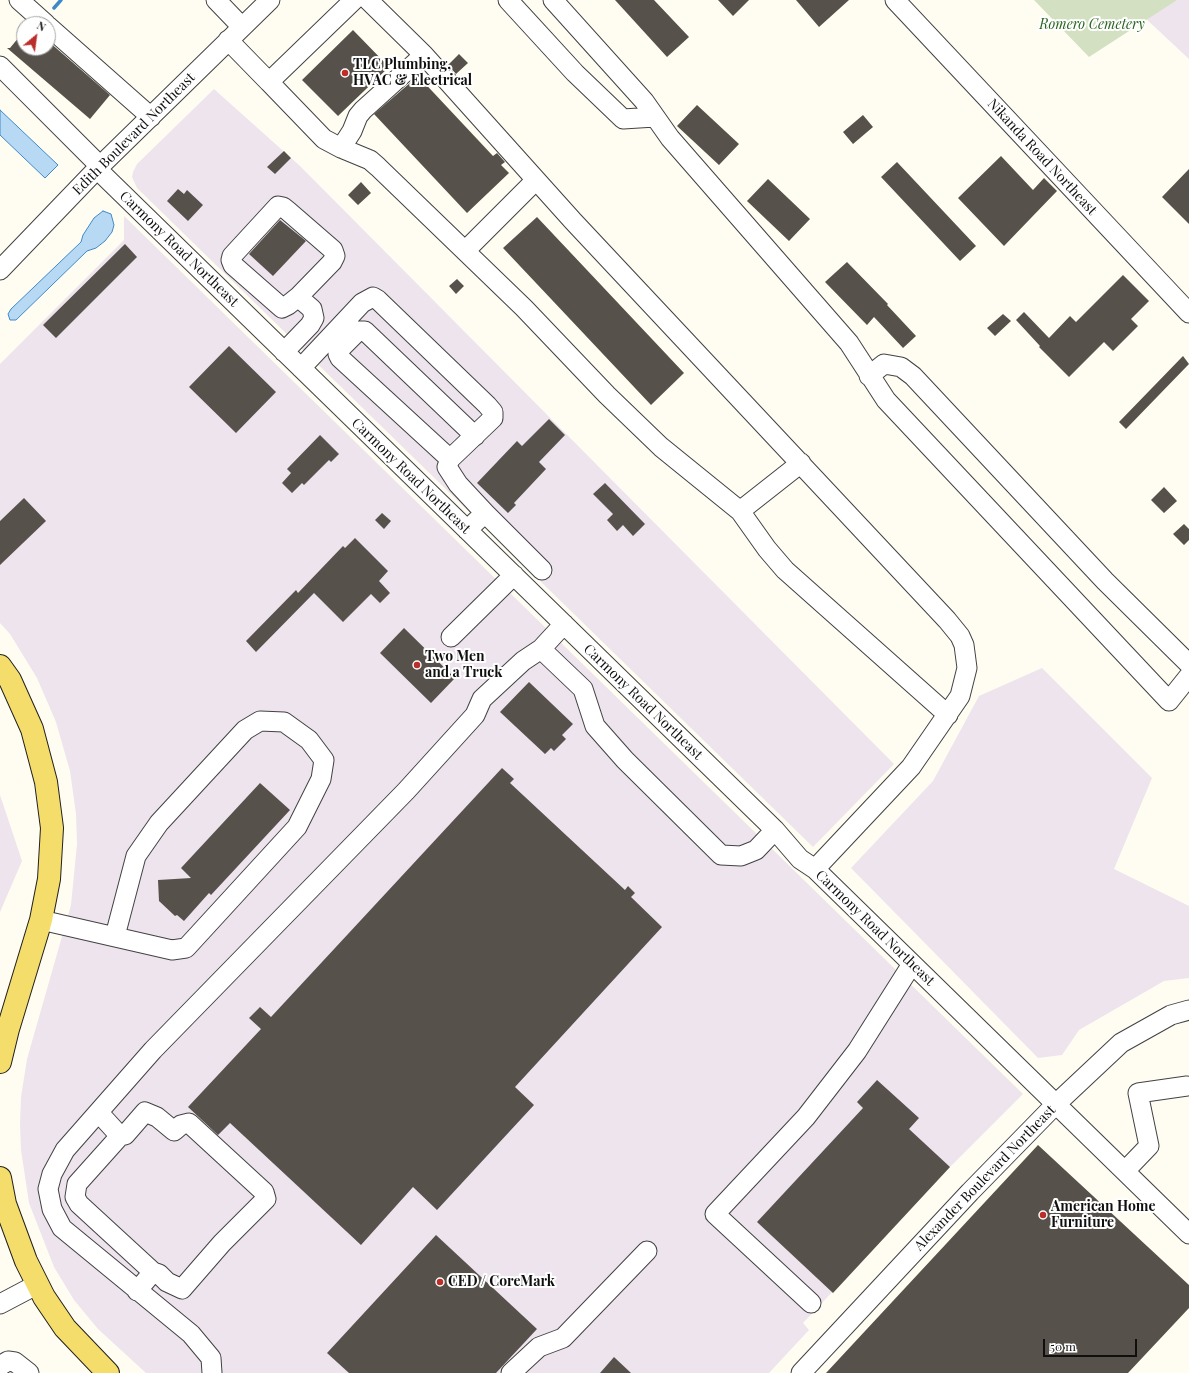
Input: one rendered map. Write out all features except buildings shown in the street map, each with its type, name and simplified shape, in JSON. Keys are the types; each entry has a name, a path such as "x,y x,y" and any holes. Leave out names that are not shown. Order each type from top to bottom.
{"main road":[{"path":"0,666 10,680 32,729 46,782 52,828 49,879 41,920 8,1029 0,1062"},
{"path":"0,1178 5,1218 38,1284 65,1328 108,1373"}],"street":[{"path":"19,0 37,16"},
{"path":"216,0 242,27"},
{"name":"Edith Boulevard Northeast","path":"0,270 99,168 270,0"},
{"path":"269,82 354,0"},
{"path":"368,0 424,55 536,180 947,620 960,636 964,645 967,668 960,696 911,767 814,869"},
{"path":"508,0 575,74 623,119 655,117"},
{"path":"553,0 644,101 670,138 848,343 886,400 1169,701 1189,676"},
{"name":"Nikanda Road Northeast","path":"895,0 1189,313"},
{"path":"56,33 151,117"},
{"path":"228,40 324,138 341,148 370,160 524,308 608,395 661,447 740,511 767,549 785,570 948,715"},
{"path":"341,148 352,131 358,116 424,55"},
{"name":"Carmony Road Northeast","path":"0,66 99,168 284,352 775,830 800,859 814,869 1189,1234"},
{"path":"465,251 536,180"},
{"path":"278,206 288,210 333,250 335,256 332,262 298,297 288,306 282,308 233,265 231,260 232,256 278,206"},
{"path":"284,352 310,325 314,318 312,309 298,297"},
{"path":"301,368 362,303 373,297 378,300 493,412 493,418 450,460 447,468 458,484 485,513 542,570"},
{"path":"450,460 340,358 338,354 340,349 358,331 365,330 475,436"},
{"path":"869,376 884,364 901,367 913,376 1105,581 1189,664"},
{"path":"740,511 801,463"},
{"path":"467,530 485,513"},
{"path":"451,637 514,575"},
{"path":"212,1373 210,1358 200,1343 191,1334 62,1228 52,1209 48,1189 52,1174 65,1150 153,1050 406,791 475,715 482,699 523,661 541,649 564,624"},
{"path":"541,649 583,689 595,726 625,760 721,855 741,856 756,850 775,830"},
{"path":"41,920 172,950 186,948 297,827 321,779 324,760 309,740 284,722 260,721 245,730 159,823 136,856 115,936"},
{"path":"811,1303 715,1214 806,1117 857,1051 912,964"},
{"name":"Alexander Boulevard Northeast","path":"801,1373 970,1192 1056,1104 1121,1043 1171,1015 1189,1010"},
{"path":"1125,1172 1149,1146 1138,1093 1188,1086"},
{"path":"145,1112 157,1117 174,1131 181,1125 189,1123 264,1192 266,1199 222,1243 182,1289 167,1282 153,1272 79,1204 75,1197 77,1184 120,1136 125,1135 145,1112"},
{"path":"99,1113 120,1136"},
{"path":"511,1373 539,1347 563,1338 647,1251"},
{"path":"137,1291 153,1272"},
{"path":"0,1304 38,1284"},
{"path":"0,1366 8,1361 15,1362 29,1373"}],"shaded area":[{"path":"1177,0 1189,0 1189,59 1144,17"},
{"path":"214,89 300,166 894,764 813,847 137,188 132,177 137,164"},
{"path":"124,216 1023,1094 950,1167 803,1323 809,1330 769,1373 146,1373 98,1329 74,1300 54,1267 29,1203 21,1150 21,1097 27,1059 71,905 77,844 76,814 70,771 56,722 37,678 10,634 0,623 0,364 124,240"},
{"path":"1042,668 1152,778 1114,869 1189,906 1189,978 1164,981 1079,1030 1062,1055 1038,1058 851,868 933,781 979,696"},
{"path":"0,795 22,861 0,912"}],"green space":[{"name":"Romero Cemetery","path":"1034,0 1177,0 1089,57"}],"water":[{"path":"0,110 58,165 45,178 0,135"},
{"path":"103,211 111,214 114,225 112,232 105,241 96,248 87,251 16,320 10,320 8,314 11,309 81,242 83,235 94,218"}],"waterway":[{"path":"54,8 61,0"}],"place":[{"name":"TLC Plumbing, HVAC & Electrical","path":"345,73"},
{"name":"Two Men and a Truck","path":"417,665"},
{"name":"American Home Furniture","path":"1043,1215"},
{"name":"CED / CoreMark","path":"440,1282"}]}
